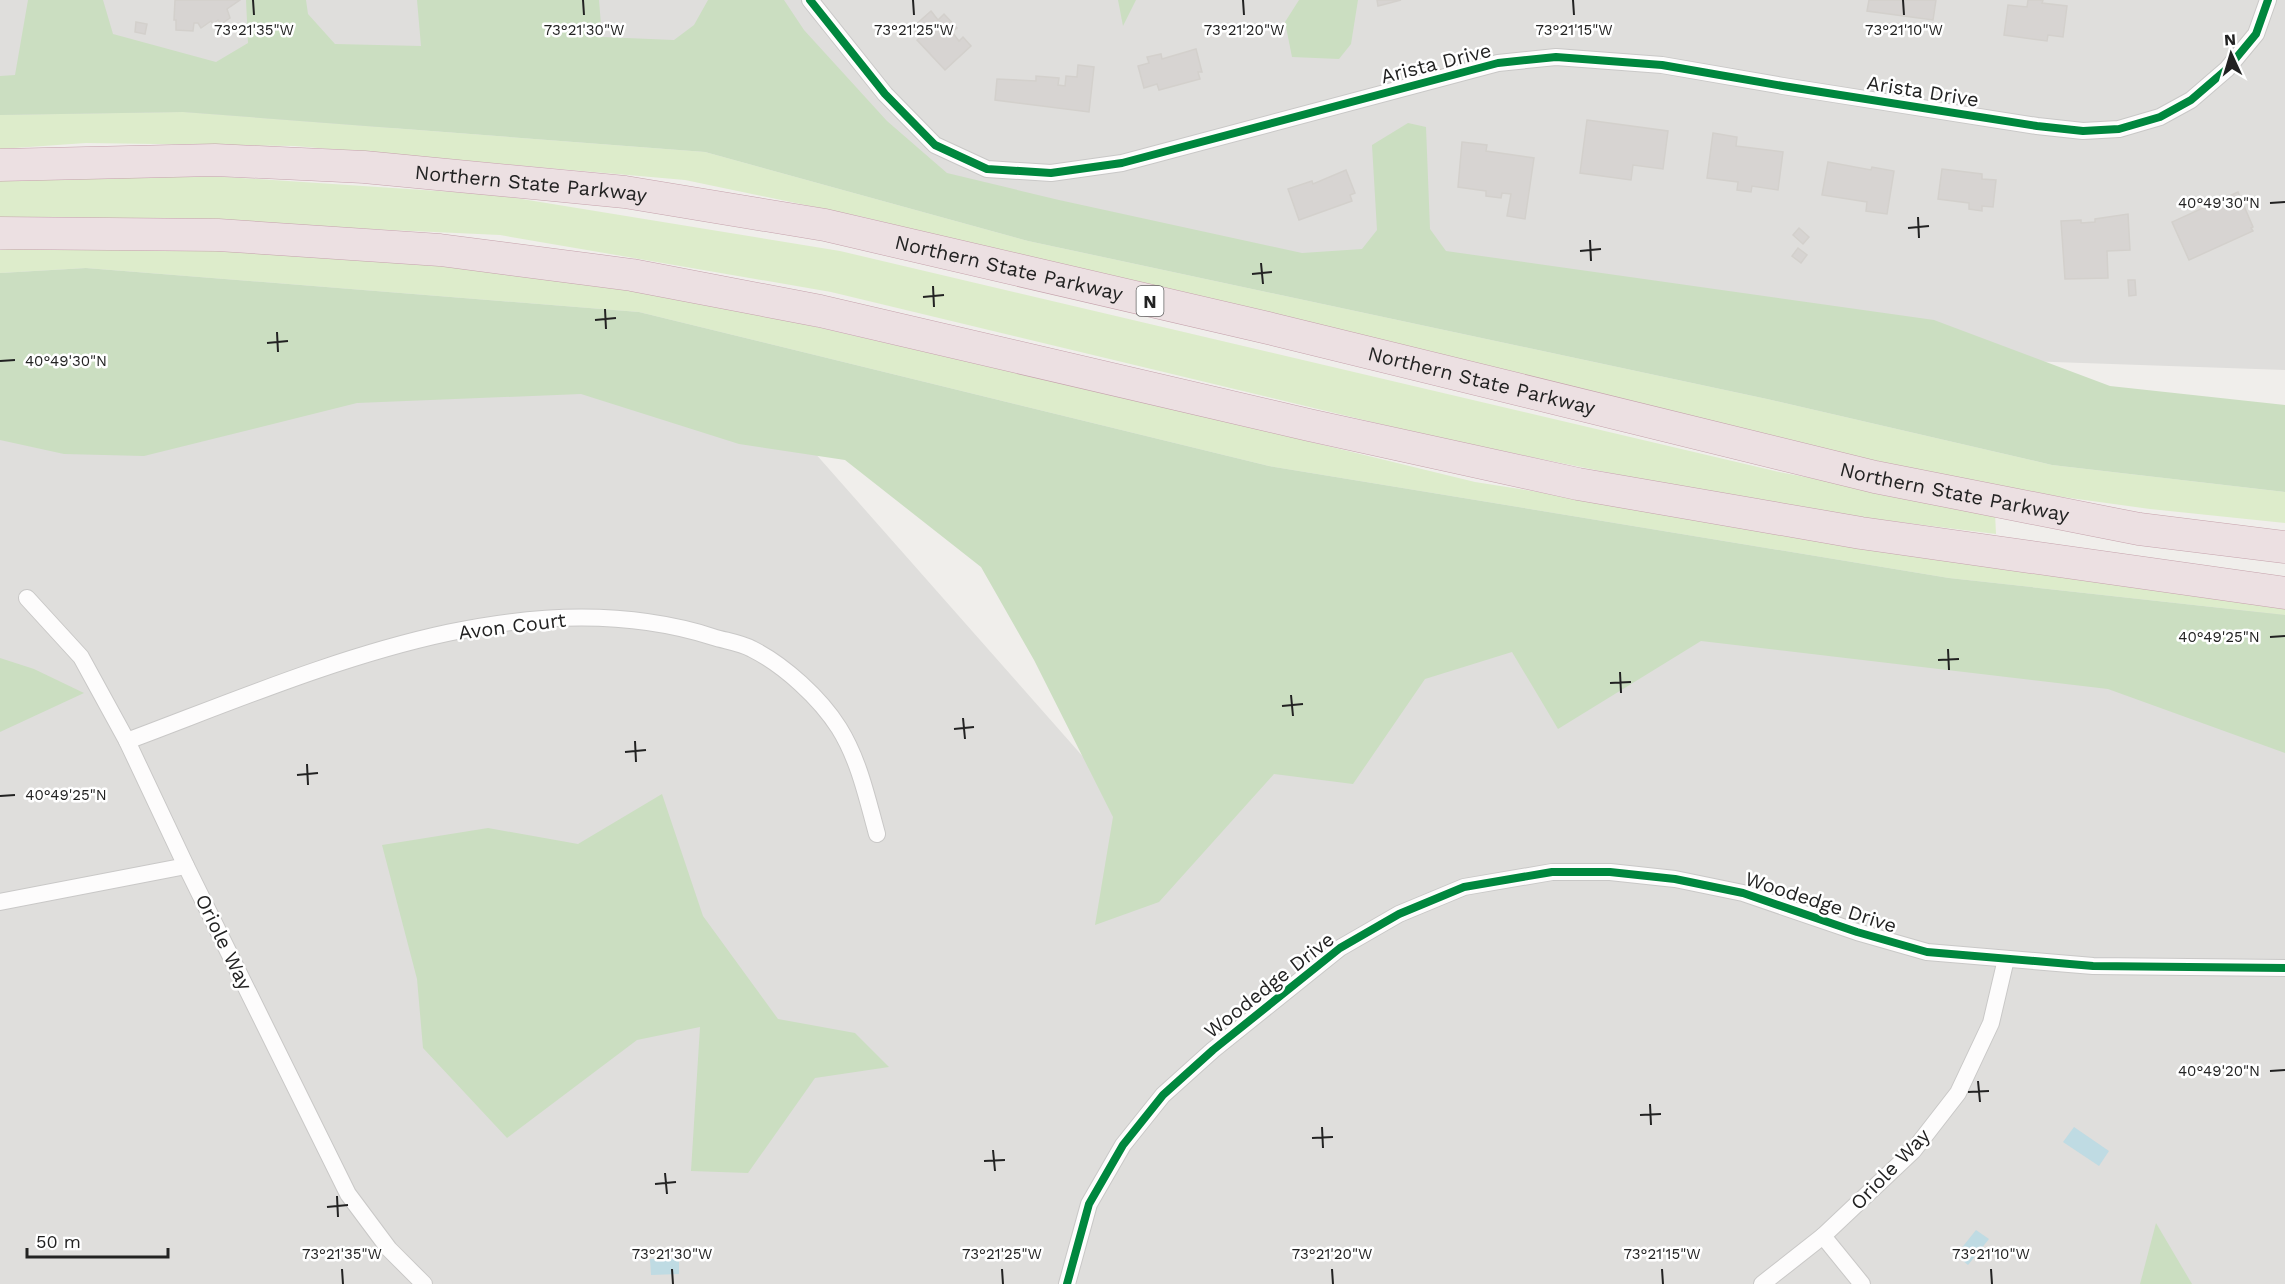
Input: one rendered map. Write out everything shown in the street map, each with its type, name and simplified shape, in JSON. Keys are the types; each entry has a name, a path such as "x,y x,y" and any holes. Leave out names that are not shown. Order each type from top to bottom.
{"highway":[{"name":"Northern State Parkway","path":"0,165 215,160 364,167 624,192 825,225 1272,329 1875,477 2139,529 2285,547"},
{"path":"0,233 218,235 440,250 632,275 820,310 1309,425 1578,484 1861,533 2285,593"}],"street":[{"name":"Arista Drive","path":"810,0 885,94 935,145 987,168 1051,173 1122,164 1498,63 1556,57 1662,65 2037,126 2083,131 2119,129 2160,117 2192,100 2218,76 2256,34 2268,0"},
{"name":"Oriole Way","path":"27,598 81,657 127,741 348,1194 389,1249 424,1284"},
{"name":"Avon Court","path":"127,741 307,672 405,643 497,624 561,617 624,620 690,629 752,649 799,680 838,726 857,765 877,834"},
{"path":"0,902 186,866"},
{"name":"Woodedge Drive","path":"1067,1284 1089,1204 1123,1145 1163,1095 1213,1050 1340,948 1399,914 1464,887 1552,872 1610,873 1676,879 1743,893 1857,932 1927,952 2093,966 2285,968"},
{"name":"Oriole Way","path":"1762,1284 1823,1236 1913,1151 1958,1093 1991,1023 2006,959"},
{"path":"1823,1236 1862,1284"}],"shaded area":[{"path":"0,0 2285,0 2285,370 1966,359 1320,303 676,135 0,118"},
{"path":"408,345 769,401 1123,802 1606,555 2285,614 2285,1284 0,1284 0,409"}],"green space":[{"path":"28,0 103,0 113,34 216,62 248,43 246,0 306,0 308,14 335,44 421,46 417,0 599,0 602,37 674,40 694,25 708,0 784,0 804,30 887,121 947,173 1302,253 1362,249 1377,230 1372,145 1408,123 1426,127 1430,229 1446,251 1934,320 2110,386 2285,405 2285,492 2052,465 1767,399 1028,241 705,152 183,112 0,115 0,76 15,75"},
{"path":"1118,0 1136,0 1123,26"},
{"path":"1299,0 1358,0 1351,44 1339,59 1292,57 1285,22"},
{"path":"183,112 705,152 1028,241 1767,399 2052,465 2285,492 2285,523 2150,509 2012,490 1655,413 863,217 685,180 295,146 86,143 0,149 0,115"},
{"path":"150,172 498,195 840,251 1779,472 1995,513 1996,534 1778,507 1443,439 831,292 500,235 153,219 0,223 0,178"},
{"path":"42,247 232,251 493,270 703,301 1209,417 1475,482 1960,559 2285,602 2285,615 1949,578 1269,466 639,312 86,268 0,273 0,250"},
{"path":"86,268 639,312 1269,466 1949,578 2285,615 2285,753 2108,689 1701,641 1558,729 1512,652 1425,679 1353,784 1274,774 1159,902 1095,925 1113,817 1034,660 981,567 845,460 739,444 581,394 357,403 144,456 64,454 0,440 0,273"},
{"path":"0,658 34,669 84,693 0,732"},
{"path":"662,794 703,916 778,1019 855,1033 889,1067 815,1078 748,1173 691,1171 700,1027 637,1040 507,1138 423,1048 417,979 382,845 488,828 578,844"},
{"path":"2156,1223 2192,1284 2140,1284"}],"water":[{"path":"2074,1127 2109,1151 2099,1166 2063,1142"},
{"path":"1976,1230 1989,1239 1968,1265 1956,1255"},
{"path":"679,1258 679,1274 651,1275 650,1259"}],"building":[{"path":"175,0 240,0 227,9 230,18 221,24 218,20 213,24 211,21 201,28 198,23 194,23 193,31 176,30"},
{"path":"1377,0 1401,0 1378,6"},
{"path":"1869,0 1936,0 1933,20 1867,11"},
{"path":"2028,0 2043,0 2042,3 2067,6 2063,37 2048,35 2047,41 2004,35 2008,5 2027,7"},
{"path":"931,11 938,20 944,14 957,28 952,32 959,41 963,37 971,46 945,70 917,40 922,36 913,27"},
{"path":"136,22 147,24 145,34 135,32"},
{"path":"1196,49 1202,72 1198,72 1200,79 1159,90 1157,84 1144,88 1138,66 1149,63 1147,57 1161,54 1162,59"},
{"path":"1078,65 1094,67 1089,112 995,100 997,79 1036,81 1036,76 1059,78 1058,85 1065,86 1066,76 1077,77"},
{"path":"1587,120 1668,131 1663,169 1633,165 1631,180 1580,173"},
{"path":"1713,133 1737,137 1736,146 1783,152 1778,190 1752,186 1751,192 1737,190 1738,182 1707,178"},
{"path":"1462,142 1487,145 1486,151 1534,158 1525,219 1507,216 1511,194 1502,193 1501,198 1486,196 1486,191 1458,187"},
{"path":"1828,162 1871,170 1872,167 1894,171 1887,214 1866,211 1867,202 1822,195"},
{"path":"1942,169 1982,174 1982,179 1996,180 1993,207 1982,206 1982,211 1969,209 1969,203 1938,199"},
{"path":"1346,170 1355,193 1350,195 1352,201 1299,220 1288,189 1312,181 1313,184"},
{"path":"2238,192 2253,231 2189,260 2172,222"},
{"path":"2128,214 2130,250 2107,251 2108,278 2065,279 2061,221 2095,222 2095,219"},
{"path":"1799,228 1809,237 1803,244 1793,235"},
{"path":"1798,248 1807,255 1801,263 1792,256"},
{"path":"2128,280 2135,280 2136,295 2129,296"}],"cycle path":[{"path":"810,0 885,94 935,145 987,169 1051,173 1122,163 1498,63 1556,57 1662,65 2037,126 2083,131 2119,129 2160,117 2191,100 2227,69 2256,34 2268,0"},
{"path":"1067,1284 1089,1204 1123,1145 1163,1095 1213,1050 1340,948 1399,914 1464,887 1552,872 1610,872 1675,879 1743,893 1857,932 1927,952 2093,966 2285,968"}]}
